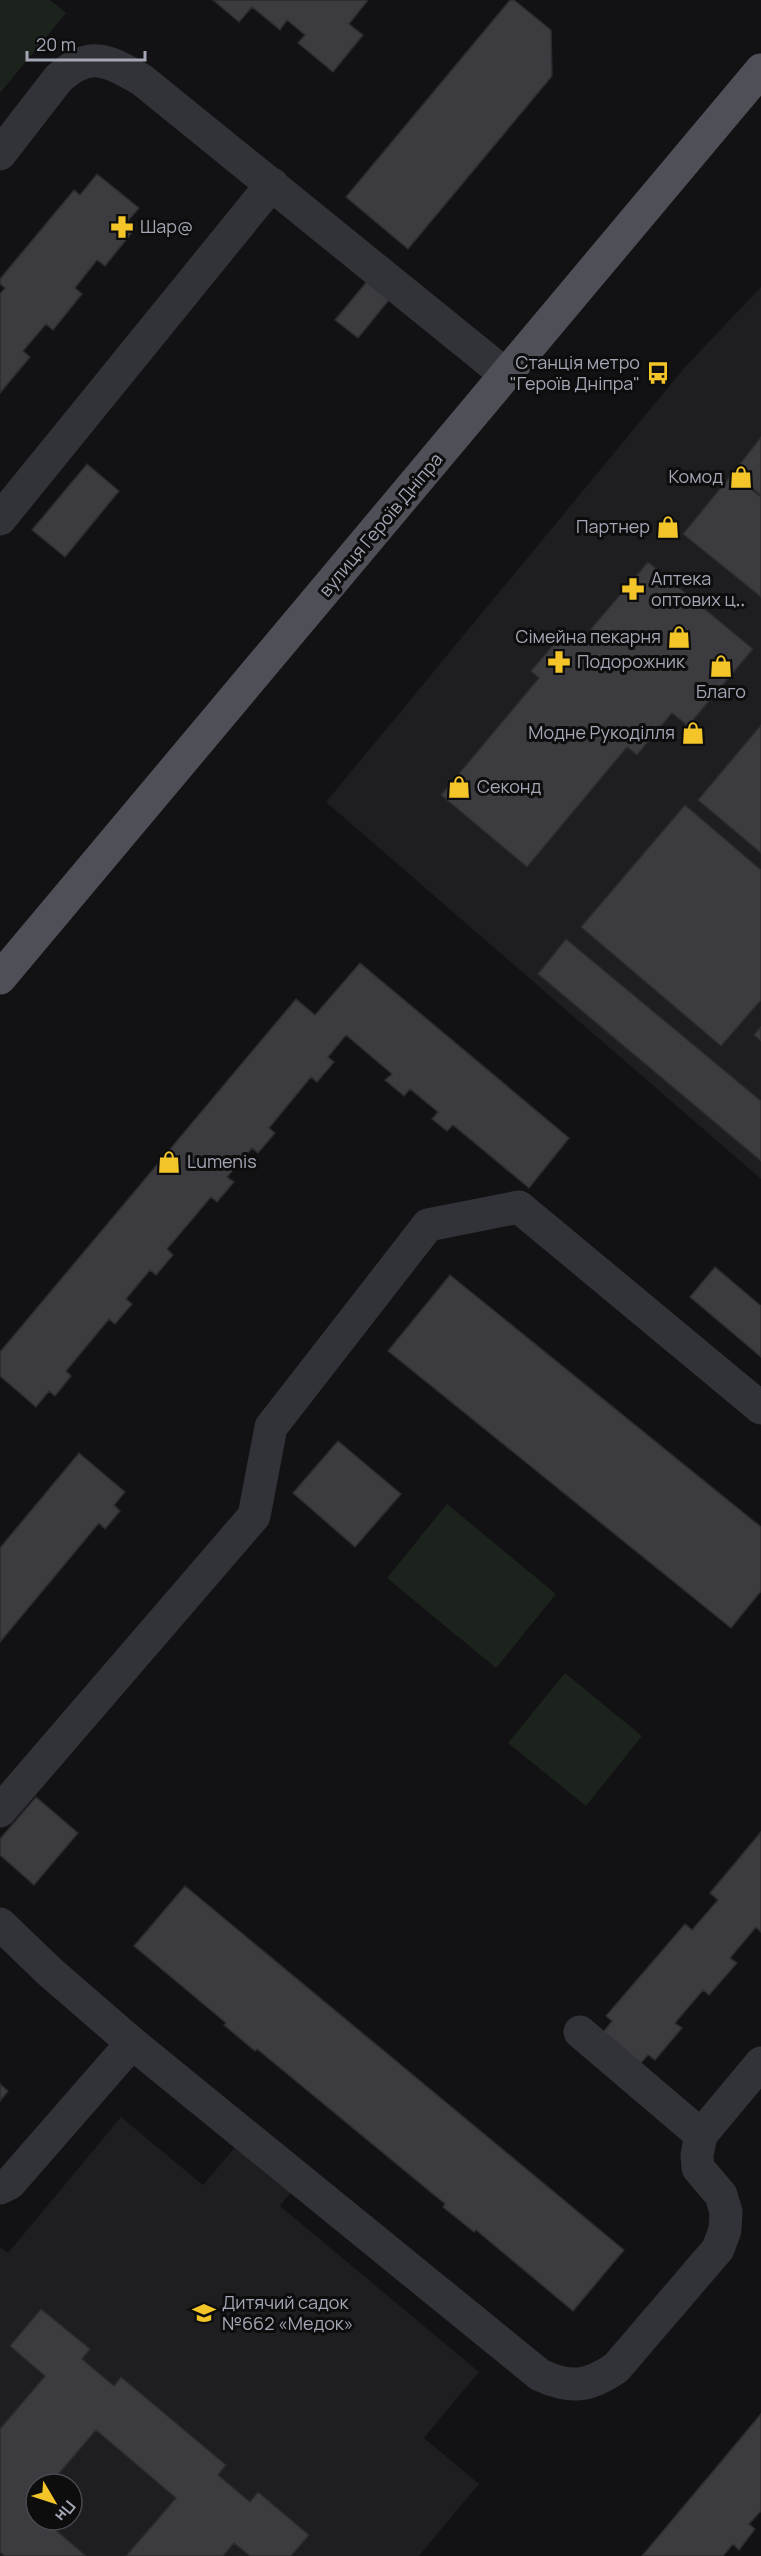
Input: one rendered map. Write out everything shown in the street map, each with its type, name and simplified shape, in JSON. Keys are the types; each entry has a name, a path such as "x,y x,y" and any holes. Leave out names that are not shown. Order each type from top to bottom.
{"main road":[{"name":"вулиця Героїв Дніпра","path":"0,978 761,70"}],"lane":[{"path":"0,154 58,79 69,69 98,60 114,63 142,80 506,375"},
{"path":"0,519 272,184"},
{"path":"0,1811 254,1516 271,1426 428,1225 519,1207 761,1408"},
{"path":"0,1924 50,1972 132,2043 540,2375 559,2383 579,2385 599,2380 616,2368 718,2249 725,2230 726,2212 721,2195 698,2168 700,2135 761,2063"},
{"path":"580,2032 700,2135"},
{"path":"0,2188 10,2183 132,2043"}],"shaded area":[{"path":"0,0 50,0 66,13 0,93"},
{"path":"761,287 761,1179 326,802 685,367"},
{"path":"447,1504 556,1594 496,1668 387,1578"},
{"path":"565,1673 642,1736 586,1806 508,1743"},
{"name":"Дитячий садок №662 «Медок»","path":"121,2117 203,2185 236,2146 291,2192 280,2206 479,2372 424,2438 479,2484 419,2556 0,2556 0,2247 8,2253"}],"building":[{"path":"213,0 368,0 349,24 363,35 333,72 298,43 305,35 287,20 280,30 252,7 239,22"},
{"path":"510,0 514,0 551,30 552,76 408,249 346,197"},
{"path":"97,174 139,208 126,223 134,230 105,266 97,260 75,288 82,294 53,330 46,324 23,351 30,357 0,393 0,294 5,288 0,284 0,279 74,190 80,195"},
{"path":"375,272 397,290 358,338 335,320"},
{"path":"761,437 761,495 733,473"},
{"path":"87,464 119,491 65,557 32,530"},
{"path":"732,474 761,497 761,597 683,534"},
{"path":"648,562 753,649 688,726 672,713 637,755 627,747 527,867 441,795 539,678 531,671 565,631 579,643"},
{"path":"761,725 761,853 698,800"},
{"path":"685,805 761,870 761,1000 721,1046 581,927"},
{"path":"566,939 761,1101 761,1161 538,974"},
{"path":"360,963 569,1138 529,1188 453,1125 447,1131 432,1119 438,1112 410,1089 404,1096 385,1080 392,1074 346,1035 328,1057 334,1062 317,1082 311,1077 269,1128 275,1133 258,1153 252,1148 227,1177 234,1182 217,1202 211,1197 167,1249 173,1255 156,1275 150,1270 126,1299 132,1304 115,1324 109,1319 66,1371 71,1376 55,1396 49,1391 36,1407 0,1376 0,1352 296,999 315,1015"},
{"path":"761,1027 761,1041 754,1035"},
{"path":"715,1267 761,1306 761,1357 690,1297"},
{"path":"450,1275 761,1527 761,1591 731,1628 388,1351"},
{"path":"338,1441 401,1494 355,1547 293,1493"},
{"path":"79,1453 125,1492 114,1505 120,1511 105,1529 99,1523 0,1642 0,1548"},
{"path":"36,1797 78,1833 34,1885 0,1855 0,1839"},
{"path":"761,1832 761,1932 756,1927 730,1958 737,1963 709,1995 703,1990 675,2023 682,2028 655,2060 648,2055 638,2066 601,2035 612,2021 606,2016 685,1924 692,1930 718,1900 710,1893"},
{"path":"185,1886 624,2250 573,2311 476,2230 474,2232 443,2207 445,2204 257,2049 255,2051 224,2025 226,2023 134,1946"},
{"path":"0,2084 8,2091 0,2101"},
{"path":"41,2309 90,2349 82,2359 114,2386 121,2377 226,2465 218,2475 250,2502 258,2492 309,2535 291,2556 250,2556 234,2543 223,2556 126,2556 176,2498 96,2430 60,2472 24,2472 24,2532 58,2532 86,2556 5,2556 0,2552 0,2429 45,2376 10,2346"},
{"path":"761,2414 761,2511 749,2524 755,2529 739,2550 733,2544 723,2556 642,2556"}],"place":[{"name":"Шар@","path":"122,227"},
{"name":"Станція метро \"Героїв Дніпра\"","path":"658,373"},
{"name":"Комод","path":"741,477"},
{"name":"Партнер","path":"668,527"},
{"name":"Аптека оптових ц‥","path":"633,589"},
{"name":"Сімейна пекарня","path":"679,637"},
{"name":"Подорожник","path":"559,662"},
{"name":"Благо","path":"721,666"},
{"name":"Модне Рукоділля","path":"693,733"},
{"name":"Секонд","path":"459,787"},
{"name":"Lumenis","path":"169,1162"},
{"name":"Дитячий садок №662 «Медок»","path":"204,2313"}]}
